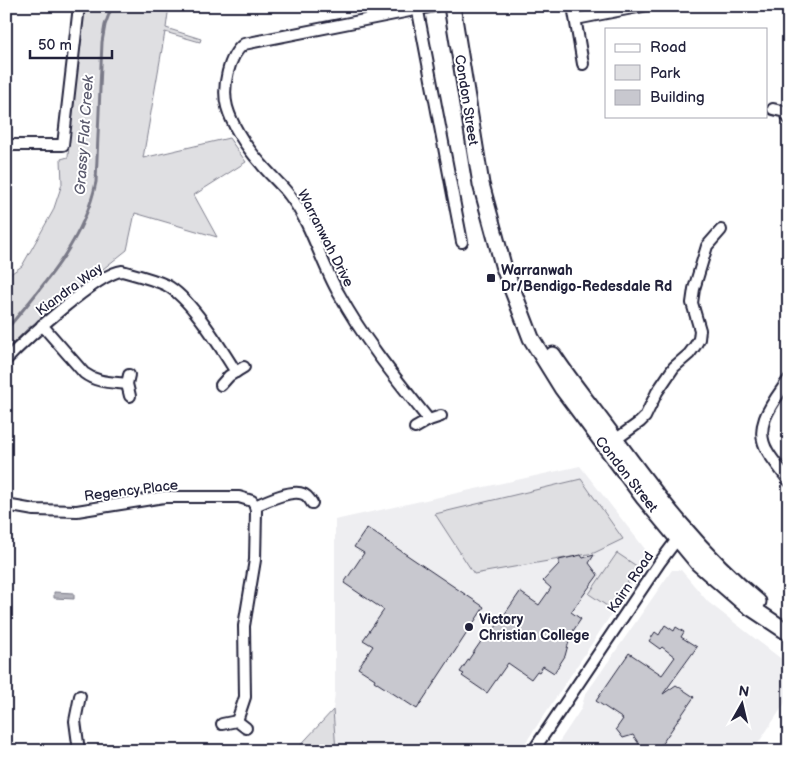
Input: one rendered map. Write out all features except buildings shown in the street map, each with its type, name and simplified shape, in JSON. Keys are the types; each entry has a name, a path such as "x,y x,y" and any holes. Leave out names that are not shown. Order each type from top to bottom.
{"main road":[{"name":"Condon Street","path":"452,6 481,184 491,224 509,280 531,338 562,388 639,491 681,534 789,626"},
{"name":"Condon Street","path":"509,280 546,345 616,440 681,534 698,563 744,603 789,633"}],"street":[{"path":"6,145 63,145 79,6"},
{"name":"Warranwah Drive","path":"429,420 379,356 338,294 290,195 249,149 231,118 225,92 234,46 435,6"},
{"path":"574,6 583,64"},
{"path":"576,19 644,6"},
{"path":"418,8 462,242"},
{"path":"773,109 787,114"},
{"path":"616,440 640,422 648,412 657,392 674,367 696,346 700,330 693,308 693,293 707,246 721,230"},
{"name":"Kiandra Way","path":"6,360 42,325 109,275 122,272 167,286 185,300 240,370 221,385"},
{"path":"42,325 90,378 105,382 128,379 130,396"},
{"path":"789,379 767,413 762,431 767,452 789,480"},
{"path":"415,428 441,416"},
{"path":"237,721 245,697 244,626 255,560 256,506 273,498 298,493 304,494 312,503"},
{"name":"Regency Place","path":"6,505 34,510 77,511 173,497 243,498 252,501 256,506"},
{"name":"Kairn Road","path":"533,751 681,534"},
{"path":"79,751 75,721 80,696"},
{"path":"222,724 237,721 246,728"}],"shaded area":[{"name":"Victory Christian College","path":"580,466 645,549 647,561 520,751 336,751 333,710 335,692 335,520"},
{"name":"Victory Christian College","path":"672,570 681,570 708,602 789,665 789,697 753,751 553,751 581,709 585,695"},
{"path":"54,592 74,593 74,599 54,598"}],"green space":[{"path":"85,6 169,6 166,28 201,39 200,42 165,32 143,158 229,138 246,162 194,195 217,237 135,213 127,250 27,329 6,350 6,277 22,266 53,211 62,184 61,159 68,157 74,79"},
{"path":"581,479 623,539 594,553 474,574 435,514"},
{"path":"617,553 638,567 610,608 589,594"},
{"path":"333,710 336,751 295,751"}],"waterway":[{"name":"Grassy Flat Creek","path":"6,330 60,262 82,224 90,203 96,182 102,42 105,25 112,6"}],"place":[{"name":"Warranwah Dr/Bendigo-Redesdale Rd","path":"491,278"},
{"name":"Victory Christian College","path":"469,627"}]}
